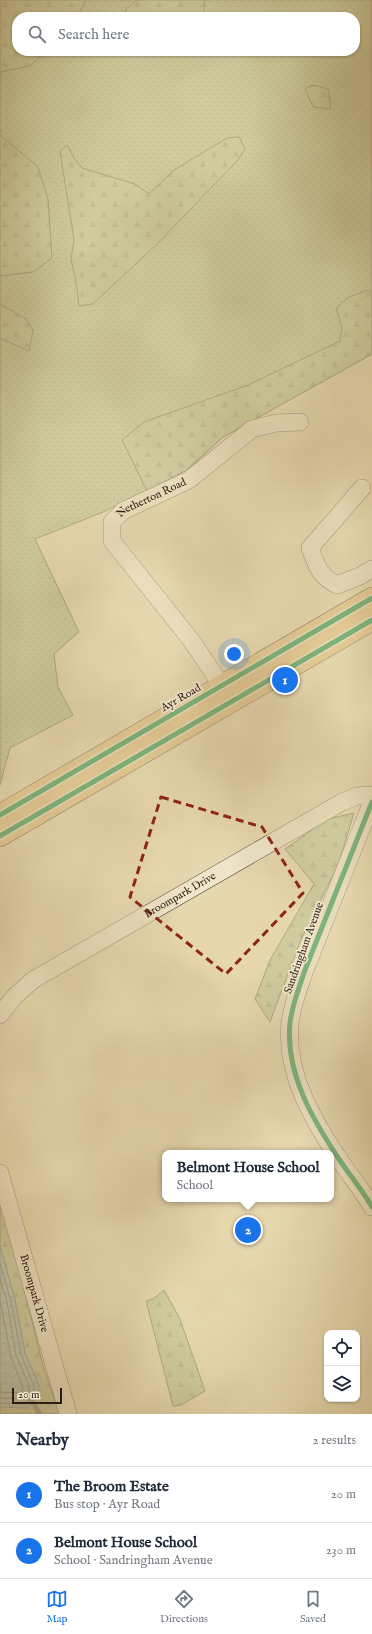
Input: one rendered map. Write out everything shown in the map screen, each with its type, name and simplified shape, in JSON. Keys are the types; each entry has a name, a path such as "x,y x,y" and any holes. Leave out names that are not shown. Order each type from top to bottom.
{"main road":[{"path":"0,836 26,810 226,694 372,598"},
{"path":"226,694 372,620"},
{"path":"0,815 26,810"}],"street":[{"name":"Netherton Road","path":"226,694 191,640 112,541 112,522 123,511 190,480 252,429 276,422 300,422"},
{"path":"362,488 310,548 317,566 326,580 337,585 360,576 372,569"},
{"name":"Broompark Drive","path":"0,1015 14,997 33,980 342,802 357,796 372,795"},
{"name":"Sandringham Avenue","path":"372,802 304,970 296,996 290,1024 290,1049 296,1075 307,1105 340,1160 372,1207"},
{"name":"Broompark Drive","path":"0,1173 68,1414"}],"highlighted area":[{"path":"161,797 262,827 303,893 226,974 130,897"}],"green space":[{"path":"0,0 372,0 372,354 223,437 195,463 173,478 101,513 35,539 79,632 54,654 58,687 73,715 10,748 0,785"},
{"path":"0,0 86,0 80,12 12,12 12,56 41,56 30,66 0,72"},
{"path":"137,0 205,0 204,12 125,12 126,9"},
{"path":"313,85 328,89 331,109 313,107 305,89"},
{"path":"0,135 38,167 48,199 52,258 33,272 0,276"},
{"path":"239,137 245,149 238,160 158,243 93,304 79,306 71,259 74,240 60,151 67,145 74,158 82,168 135,184 149,194 174,170 227,138"},
{"path":"368,290 372,294 372,354 223,437 185,471 147,491 122,440 144,422 248,385 340,341 342,327 336,308 349,297"},
{"path":"0,304 26,319 33,330 29,351 0,338"},
{"path":"354,813 338,865 300,942 270,1022 255,999 270,960 314,884 285,849 327,819"},
{"path":"0,1190 42,1362 59,1414 0,1414 0,1407 39,1385 25,1353 15,1300 0,1246"},
{"path":"164,1290 180,1319 205,1391 181,1405 173,1406 146,1301 153,1299"}],"water":[{"path":"0,1246 15,1300 25,1353 39,1385 38,1399 27,1408 0,1407"}],"waterway":[{"path":"30,1398 40,1414"}],"cycle path":[{"name":"Ayr Road","path":"0,815 372,598"},
{"path":"0,836 372,620"},
{"path":"333,1150 312,1114 297,1079 292,1061 290,1023 294,1003 305,970 372,802"},
{"path":"334,1152 372,1207"}],"place":[{"name":"The Broom Estate","path":"285,680"},
{"name":"Belmont House School","path":"248,1230"}]}
